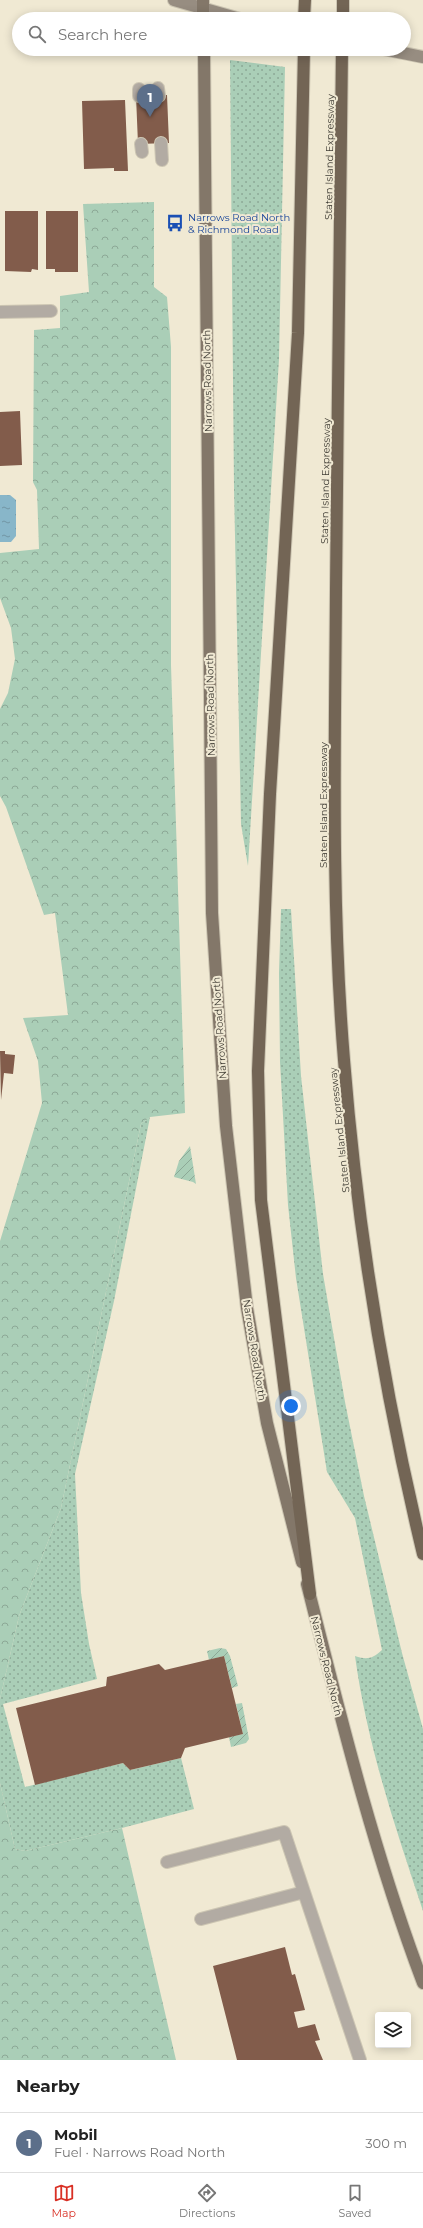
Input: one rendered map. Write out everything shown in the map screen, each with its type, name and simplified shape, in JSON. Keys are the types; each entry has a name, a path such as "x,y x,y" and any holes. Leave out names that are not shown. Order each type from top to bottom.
{"highway":[{"path":"304,0 304,12"},
{"path":"343,0 343,12"},
{"path":"304,56 298,333 270,794 258,1071 261,1200 310,1594"},
{"name":"Staten Island Expressway","path":"342,56 335,765 335,863 339,990 351,1138 369,1280 391,1407 423,1554"}],"main road":[{"path":"174,0 214,12"},
{"path":"411,55 423,57"},
{"name":"Narrows Road North","path":"204,56 212,913 221,1072 234,1199 256,1365 268,1423 350,1756 386,1876 423,1983"}],"street":[{"path":"161,143 162,160"},
{"path":"0,312 51,311"},
{"path":"167,1862 284,1832 360,2060"},
{"path":"201,1919 304,1892"}],"green space":[{"path":"230,60 285,67 279,359 248,866 241,824 234,488"},
{"path":"154,202 154,287 167,297 171,347 171,665 185,1113 150,1117 141,1124 61,1508 19,1616 0,1699 0,1241 42,1103 38,1061 23,1018 68,1015 55,913 44,915 6,807 0,796 0,709 8,693 15,659 11,628 0,598 0,553 39,549 37,490 33,482 34,330 60,328 60,296 89,292 83,204"},
{"path":"281,909 291,909 301,1076 323,1274 345,1402 364,1496 402,1653 423,1729 423,1911 383,1785 374,1753 360,1689 355,1656 369,1658 382,1650 355,1518 327,1472 296,1278 288,1205 280,1062 279,973"},
{"path":"150,1117 114,1301 75,1474 81,1593 89,1644 97,1679 3,1704 25,1787 123,1763 130,1770 181,1758 194,1809 25,1851 15,1849 0,1783 0,1699 19,1616 61,1508 141,1124"},
{"path":"190,1146 196,1184 174,1177 179,1161"},
{"path":"220,1648 226,1649 230,1656 238,1686 232,1688 224,1656 209,1660 207,1651"},
{"path":"242,1703 249,1739 246,1743 231,1747 229,1737 243,1734 236,1704"},
{"path":"0,1783 15,1849 25,1851 122,1828 176,2060 0,2060"}],"water":[{"path":"0,495 10,495 16,500 16,536 11,542 0,542"}],"building":[{"path":"167,95 169,143 138,144 136,96"},
{"path":"125,100 128,171 114,171 114,168 84,169 82,101"},
{"path":"5,211 38,211 38,270 32,269 31,272 5,271"},
{"path":"46,211 78,211 78,272 55,272 55,269 46,269"},
{"path":"20,411 22,465 0,466 0,412"},
{"path":"0,1051 5,1051 5,1054 15,1055 13,1074 4,1073 1,1100"},
{"path":"224,1656 243,1734 185,1748 181,1758 130,1770 123,1763 35,1785 16,1708 106,1686 107,1677 159,1664 165,1670"},
{"path":"285,1947 292,1975 295,1974 305,2010 294,2012 298,2028 315,2024 320,2040 315,2041 323,2060 237,2060 213,1966"}],"place":[{"name":"Mobil","path":"150,117"},
{"name":"Narrows Road North & Richmond Road","path":"175,223"}]}
